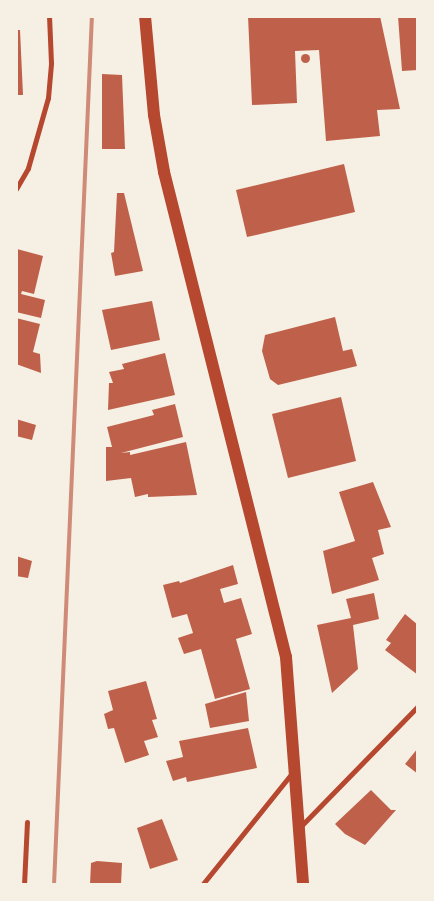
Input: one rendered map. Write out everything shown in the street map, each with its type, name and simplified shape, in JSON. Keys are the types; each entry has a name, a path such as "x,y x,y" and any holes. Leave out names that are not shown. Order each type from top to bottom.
{"main road":[{"path":"145,16 153,106 164,172 190,285 273,595 286,657 297,766 303,885"}],"street":[{"path":"16,189 31,159 48,98 51,63 49,16"},
{"path":"300,826 418,706"},
{"path":"202,885 297,766"},
{"path":"24,885 27,822"}],"building":[{"path":"248,16 380,16 400,109 377,110 380,136 326,141 319,50 295,51 297,103 252,105"},
{"path":"398,16 418,16 418,70 402,71"},
{"path":"16,30 20,30 23,95 16,95"},
{"path":"305,53 310,58 305,63 300,58"},
{"path":"102,74 122,75 125,149 102,149"},
{"path":"344,164 355,212 247,237 236,190"},
{"path":"117,193 124,193 143,271 115,276 111,253 114,252"},
{"path":"17,249 43,256 34,294 22,291 21,294 45,300 41,318 16,312"},
{"path":"152,301 160,340 111,350 102,310"},
{"path":"335,317 343,351 352,349 357,366 278,385 270,379 262,351 265,335"},
{"path":"16,318 40,324 33,352 40,354 41,373 16,364"},
{"path":"165,353 175,395 108,410 109,383 113,383 109,372 124,369 122,364"},
{"path":"341,397 356,461 288,478 272,414"},
{"path":"175,404 183,437 121,453 130,452 130,455 186,442 197,495 148,497 148,494 135,497 131,478 106,481 106,447 112,447 107,427 154,415 152,410"},
{"path":"16,419 36,425 32,440 16,436"},
{"path":"373,482 391,527 378,530 384,554 372,558 379,580 332,594 323,551 355,541 339,492"},
{"path":"16,556 32,561 28,578 16,576"},
{"path":"233,565 238,584 220,589 224,603 241,598 252,634 236,639 250,689 215,699 201,649 184,654 178,638 193,633 187,614 172,618 163,585 179,581 180,583"},
{"path":"374,593 379,619 353,625 358,669 332,693 317,625 351,618 346,599"},
{"path":"405,614 418,625 418,675 385,650 391,643 386,640"},
{"path":"146,681 157,719 152,720 158,737 144,741 149,755 125,763 114,728 108,729 104,714 113,710 108,691"},
{"path":"246,692 249,721 210,728 205,704"},
{"path":"248,728 257,768 187,782 186,777 173,781 166,761 183,757 179,741"},
{"path":"418,748 418,774 405,764"},
{"path":"371,790 391,810 396,810 365,845 345,834 335,824"},
{"path":"162,819 178,860 150,869 137,828"},
{"path":"97,861 122,863 121,885 90,885 91,863"}],"railway":[{"path":"54,885 92,16"}]}
